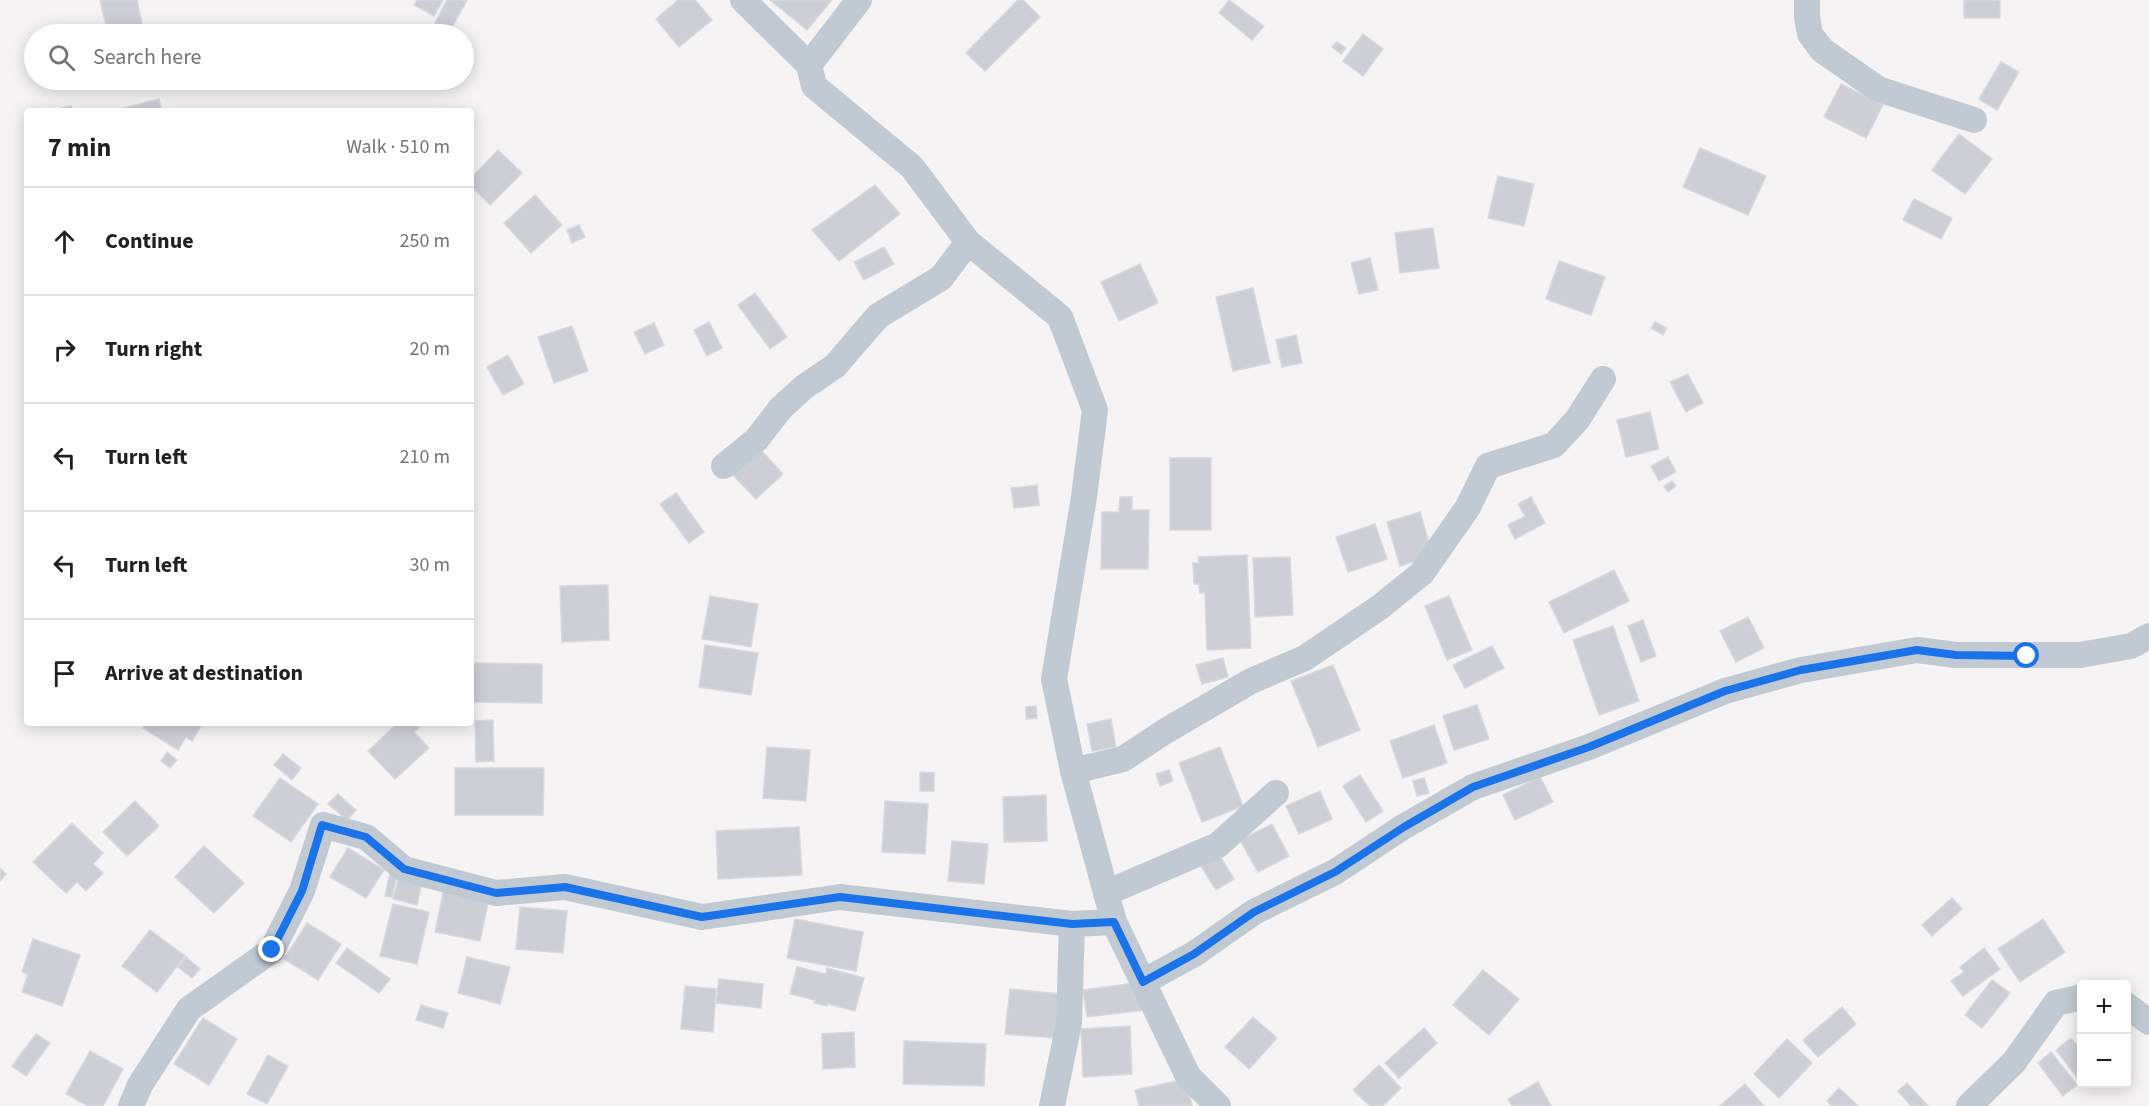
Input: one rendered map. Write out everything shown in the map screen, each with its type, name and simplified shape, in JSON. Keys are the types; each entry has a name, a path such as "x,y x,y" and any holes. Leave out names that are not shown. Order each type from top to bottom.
{"street":[{"path":"743,0 809,65 814,86 912,167 968,242 1060,317 1095,410 1084,497 1054,679 1073,771 1114,922 1188,1076 1218,1106"},
{"path":"809,65 859,0"},
{"path":"1807,0 1810,34 1822,50 1878,89 1974,120"},
{"path":"724,466 756,440 781,408 804,387 835,366 878,316 941,278 968,242"},
{"path":"1073,771 1123,759 1251,681 1305,657 1380,608 1422,573 1468,507 1488,466 1554,445 1577,420 1603,379"},
{"path":"1143,982 1194,954 1254,912 1335,872 1404,827 1473,787 1589,747 1725,691 1801,670 1917,650 1956,655 2080,655 2131,646 2149,636"},
{"path":"1106,893 1218,845 1276,793"},
{"path":"131,1106 140,1085 189,1009 272,950 302,891 322,825 366,837 404,869 496,893 565,887 702,917 840,897 1072,924 1114,922"},
{"path":"1052,1106 1070,1023 1072,924"},
{"path":"1969,1106 2014,1062 2056,1003 2077,998"},
{"path":"2131,1008 2149,1022"}],"building":[{"path":"100,0 137,0 142,24 106,24"},
{"path":"417,0 443,0 434,16 414,5"},
{"path":"447,0 467,0 454,24 435,23"},
{"path":"678,0 695,0 712,20 679,47 656,19"},
{"path":"770,0 832,0 807,30"},
{"path":"1018,0 1023,0 1040,17 985,71 966,53"},
{"path":"1229,0 1264,26 1252,40 1219,13"},
{"path":"1964,0 2000,0 2000,18 1964,18"},
{"path":"1363,34 1383,49 1363,76 1343,61"},
{"path":"1337,42 1346,48 1341,54 1332,47"},
{"path":"2001,62 2019,72 1997,110 1979,99"},
{"path":"1841,84 1883,105 1866,138 1824,117"},
{"path":"159,99 161,108 124,108"},
{"path":"1959,134 1992,159 1965,194 1932,170"},
{"path":"1700,148 1766,176 1748,215 1683,187"},
{"path":"498,150 522,173 490,205 474,189 474,175"},
{"path":"1498,176 1534,184 1524,226 1488,218"},
{"path":"875,185 900,214 839,261 812,230"},
{"path":"535,195 562,225 531,253 504,223"},
{"path":"1914,199 1952,218 1941,239 1903,220"},
{"path":"579,225 585,237 572,243 567,230"},
{"path":"1433,228 1439,268 1400,273 1395,233"},
{"path":"884,247 894,264 864,280 854,262"},
{"path":"1370,258 1378,290 1359,294 1351,263"},
{"path":"1559,261 1605,277 1591,315 1546,299"},
{"path":"1140,264 1158,303 1119,321 1101,282"},
{"path":"1253,288 1270,363 1233,371 1216,297"},
{"path":"755,293 787,337 770,349 738,305"},
{"path":"709,322 722,348 707,356 694,330"},
{"path":"1655,322 1667,328 1663,335 1651,328"},
{"path":"654,323 664,345 645,354 634,332"},
{"path":"572,326 588,371 554,383 538,337"},
{"path":"1296,335 1302,363 1282,367 1276,340"},
{"path":"508,355 524,384 503,395 487,367"},
{"path":"1688,374 1703,403 1686,412 1670,382"},
{"path":"1650,412 1659,449 1626,457 1617,420"},
{"path":"759,448 783,474 756,499 732,474"},
{"path":"1668,457 1676,472 1659,481 1651,466"},
{"path":"1170,458 1211,458 1211,530 1170,530"},
{"path":"1672,481 1676,486 1668,492 1664,486"},
{"path":"1037,485 1039,505 1014,508 1011,488"},
{"path":"676,493 704,532 689,543 660,504"},
{"path":"1120,497 1132,497 1132,510 1149,510 1148,569 1101,569 1102,512 1119,512"},
{"path":"1531,497 1545,523 1515,539 1508,525 1525,516 1518,504"},
{"path":"1420,512 1433,556 1400,566 1387,522"},
{"path":"1375,524 1387,559 1348,572 1336,537"},
{"path":"1247,555 1251,648 1207,650 1205,593 1200,593 1199,584 1194,584 1193,563 1199,563 1198,557"},
{"path":"1290,557 1293,615 1255,617 1253,558"},
{"path":"1614,570 1629,601 1564,633 1549,602"},
{"path":"608,585 609,640 562,642 560,586"},
{"path":"710,596 758,604 751,647 702,639"},
{"path":"1449,596 1472,650 1447,660 1425,606"},
{"path":"1748,617 1764,648 1736,662 1720,631"},
{"path":"1643,620 1656,656 1641,662 1628,626"},
{"path":"1613,626 1639,701 1599,715 1573,640"},
{"path":"705,645 758,653 751,695 699,687"},
{"path":"1492,646 1504,668 1465,688 1453,665"},
{"path":"1223,658 1228,677 1202,684 1196,665"},
{"path":"474,663 542,664 542,703 474,702"},
{"path":"1333,665 1360,730 1318,747 1291,681"},
{"path":"1477,705 1489,739 1454,750 1443,716"},
{"path":"1036,706 1037,718 1026,719 1026,707"},
{"path":"1111,719 1116,747 1092,751 1087,724"},
{"path":"493,720 494,761 476,762 475,721"},
{"path":"1434,725 1447,763 1403,778 1390,741"},
{"path":"144,726 201,726 192,741 186,737 178,750 143,728"},
{"path":"395,726 417,726 419,728 414,732 429,748 395,779 368,751"},
{"path":"767,747 810,750 806,801 763,798"},
{"path":"1220,747 1243,806 1202,822 1179,763"},
{"path":"167,752 177,760 170,768 161,761"},
{"path":"283,754 301,768 292,780 274,765"},
{"path":"455,768 544,768 543,815 455,815"},
{"path":"1169,770 1173,781 1160,786 1156,774"},
{"path":"920,772 934,773 934,791 920,791"},
{"path":"1360,775 1383,811 1366,822 1343,786"},
{"path":"1540,777 1553,802 1515,820 1503,795"},
{"path":"280,778 318,804 291,842 253,816"},
{"path":"1424,778 1429,793 1417,796 1413,781"},
{"path":"1320,791 1332,819 1299,834 1286,806"},
{"path":"338,794 356,810 347,820 328,804"},
{"path":"1046,795 1047,841 1004,842 1003,797"},
{"path":"135,801 159,826 127,856 103,832"},
{"path":"885,801 928,804 925,854 882,852"},
{"path":"72,823 103,853 93,864 103,873 86,891 77,882 66,893 33,862"},
{"path":"1272,824 1289,856 1258,872 1240,840"},
{"path":"799,827 802,875 718,879 716,831"},
{"path":"952,841 988,844 984,884 948,881"},
{"path":"204,846 244,883 214,913 175,877"},
{"path":"348,848 384,870 366,898 330,877"},
{"path":"1217,851 1234,879 1216,890 1199,863"},
{"path":"0,868 6,874 0,881"},
{"path":"390,872 397,874 392,897 385,896"},
{"path":"399,876 422,882 417,905 393,899"},
{"path":"444,889 489,898 480,941 435,932"},
{"path":"1952,898 1962,909 1932,936 1922,925"},
{"path":"393,904 429,912 417,964 380,956"},
{"path":"520,907 567,911 563,953 516,949"},
{"path":"795,919 863,932 856,971 787,958"},
{"path":"2043,919 2065,952 2020,982 1998,949"},
{"path":"307,923 341,944 318,980 284,959"},
{"path":"150,930 185,956 157,992 122,966"},
{"path":"33,939 80,955 62,1006 22,992 28,974 22,972"},
{"path":"347,948 390,979 379,993 336,963"},
{"path":"1984,948 2000,969 1963,996 1951,981 1964,972 1960,967"},
{"path":"186,957 200,969 192,978 178,967"},
{"path":"467,957 510,967 500,1004 458,993"},
{"path":"797,967 826,974 827,968 864,978 855,1011 814,1003 815,1000 790,994"},
{"path":"1483,970 1519,999 1489,1035 1453,1005"},
{"path":"719,979 763,984 761,1008 716,1003"},
{"path":"1992,980 2010,993 1982,1028 1965,1015"},
{"path":"1142,982 1146,1010 1087,1017 1083,990"},
{"path":"685,986 716,989 713,1032 681,1029"},
{"path":"1010,989 1059,994 1055,1038 1005,1034"},
{"path":"421,1005 448,1013 443,1028 416,1020"},
{"path":"1842,1007 1856,1024 1818,1057 1803,1040"},
{"path":"1253,1017 1277,1038 1249,1069 1225,1047"},
{"path":"203,1018 237,1039 209,1085 174,1064"},
{"path":"1130,1026 1132,1074 1083,1077 1081,1029"},
{"path":"1424,1028 1437,1043 1399,1078 1385,1063"},
{"path":"854,1032 855,1067 823,1069 822,1034"},
{"path":"36,1034 50,1043 26,1076 12,1066"},
{"path":"2071,1038 2077,1045 2077,1077 2056,1050"},
{"path":"1787,1039 1812,1063 1779,1098 1754,1074"},
{"path":"904,1041 986,1044 984,1086 903,1084"},
{"path":"90,1051 123,1069 103,1106 88,1106 66,1094"},
{"path":"2051,1052 2077,1085 2063,1096 2038,1063"},
{"path":"268,1055 288,1066 267,1104 247,1094"},
{"path":"1379,1065 1401,1088 1383,1106 1370,1106 1353,1090"},
{"path":"1186,1079 1192,1106 1139,1106 1135,1090"},
{"path":"1538,1082 1551,1106 1512,1106 1508,1099"},
{"path":"1907,1083 1928,1106 1911,1106 1898,1091"},
{"path":"1745,1084 1764,1106 1720,1106"},
{"path":"1839,1088 1858,1106 1832,1106 1827,1101"}],"route":[{"path":"272,950 302,891 322,825 366,837 404,869 496,893 565,887 702,917 840,897 1072,924 1114,922 1143,982 1194,954 1254,912 1335,872 1404,827 1473,787 1589,747 1725,691 1801,670 1917,650 1956,655 2027,656"}]}
